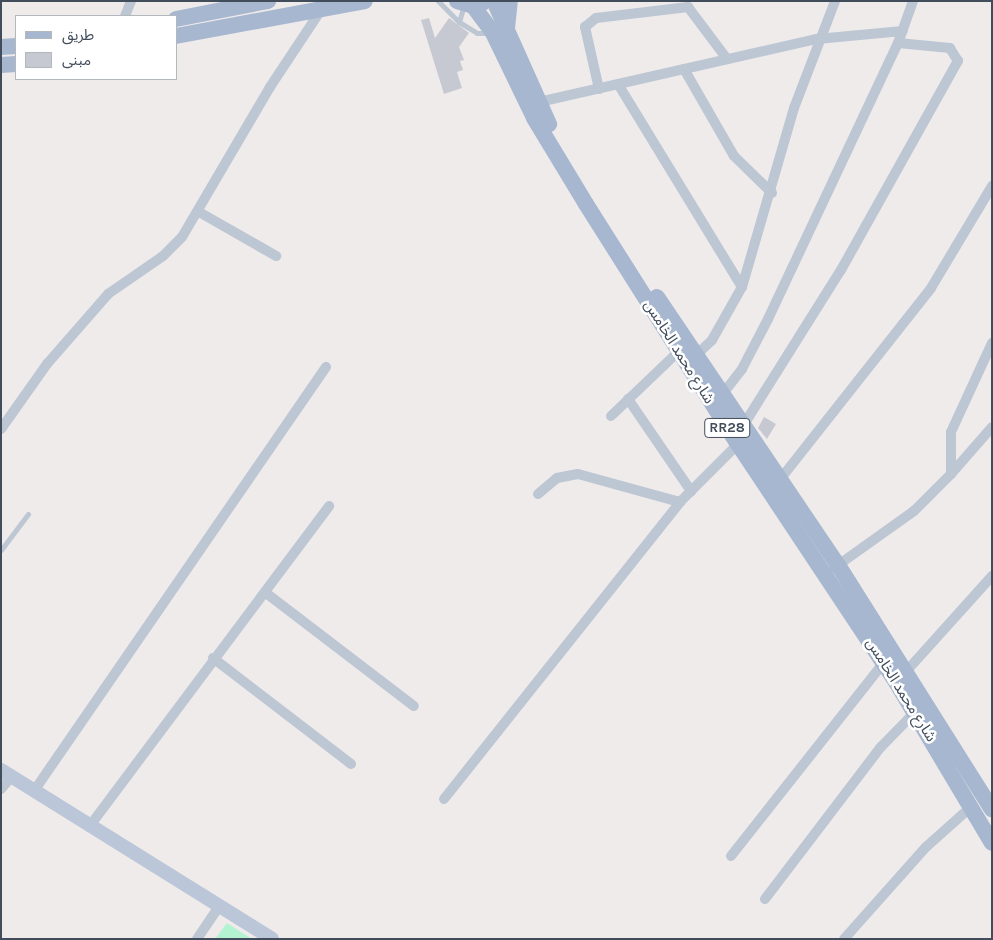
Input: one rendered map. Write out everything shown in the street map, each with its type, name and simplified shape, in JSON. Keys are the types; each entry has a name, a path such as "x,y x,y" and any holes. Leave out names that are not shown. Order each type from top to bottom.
{"main road":[{"path":"178,19 268,1"},
{"path":"178,36 324,6 365,1"},
{"name":"شارع محمد الخامس","path":"494,1 500,32 534,118 678,352 738,444 776,484"},
{"path":"500,32 510,1"},
{"name":"شارع محمد الخامس","path":"470,4 500,32 539,102 558,141 695,356 743,426 776,484 833,569 901,677 992,810"},
{"path":"1,47 15,46"},
{"path":"1,65 15,64"},
{"name":"شارع محمد الخامس","path":"833,569 884,662 901,677 915,712 989,833"},
{"path":"6,773 89,827 272,939"}],"street":[{"path":"125,15 131,1"},
{"path":"695,356 716,334 742,287 772,194 817,39 835,1"},
{"path":"721,396 742,369 768,319 898,44 913,1"},
{"path":"1,429 47,364 108,294 173,248 200,212 250,118 324,6"},
{"path":"599,89 585,27 596,18 688,7 727,60"},
{"path":"539,102 817,39 902,31"},
{"path":"743,426 846,262 958,61 950,48 898,44"},
{"path":"684,69 734,156 772,194"},
{"path":"618,84 742,287"},
{"path":"776,484 931,288 992,186"},
{"path":"200,212 276,256"},
{"path":"950,474 951,432 992,343"},
{"path":"611,416 678,352"},
{"path":"34,791 326,367"},
{"path":"628,399 691,491"},
{"path":"833,569 914,510 950,474 992,427"},
{"path":"444,798 680,502 738,444"},
{"path":"538,494 557,478 578,474 680,502"},
{"path":"89,827 213,658 266,593 329,506"},
{"path":"901,677 992,576"},
{"path":"266,593 414,706"},
{"path":"213,658 351,764"},
{"path":"731,856 884,662"},
{"path":"765,899 881,747 915,712"},
{"path":"1,789 6,773"},
{"path":"844,939 926,848 972,806"},
{"path":"197,939 219,906"}],"lane":[{"path":"438,1 459,22 477,33 500,32"},
{"path":"459,22 470,4"},
{"path":"1,550 28,514"}],"green space":[{"path":"227,923 252,939 215,939"}],"building":[{"path":"429,18 435,38 449,18 469,33 459,47 464,60 460,61 463,70 457,72 462,88 444,94 421,20"},
{"path":"764,417 776,424 767,439 758,428"}]}
